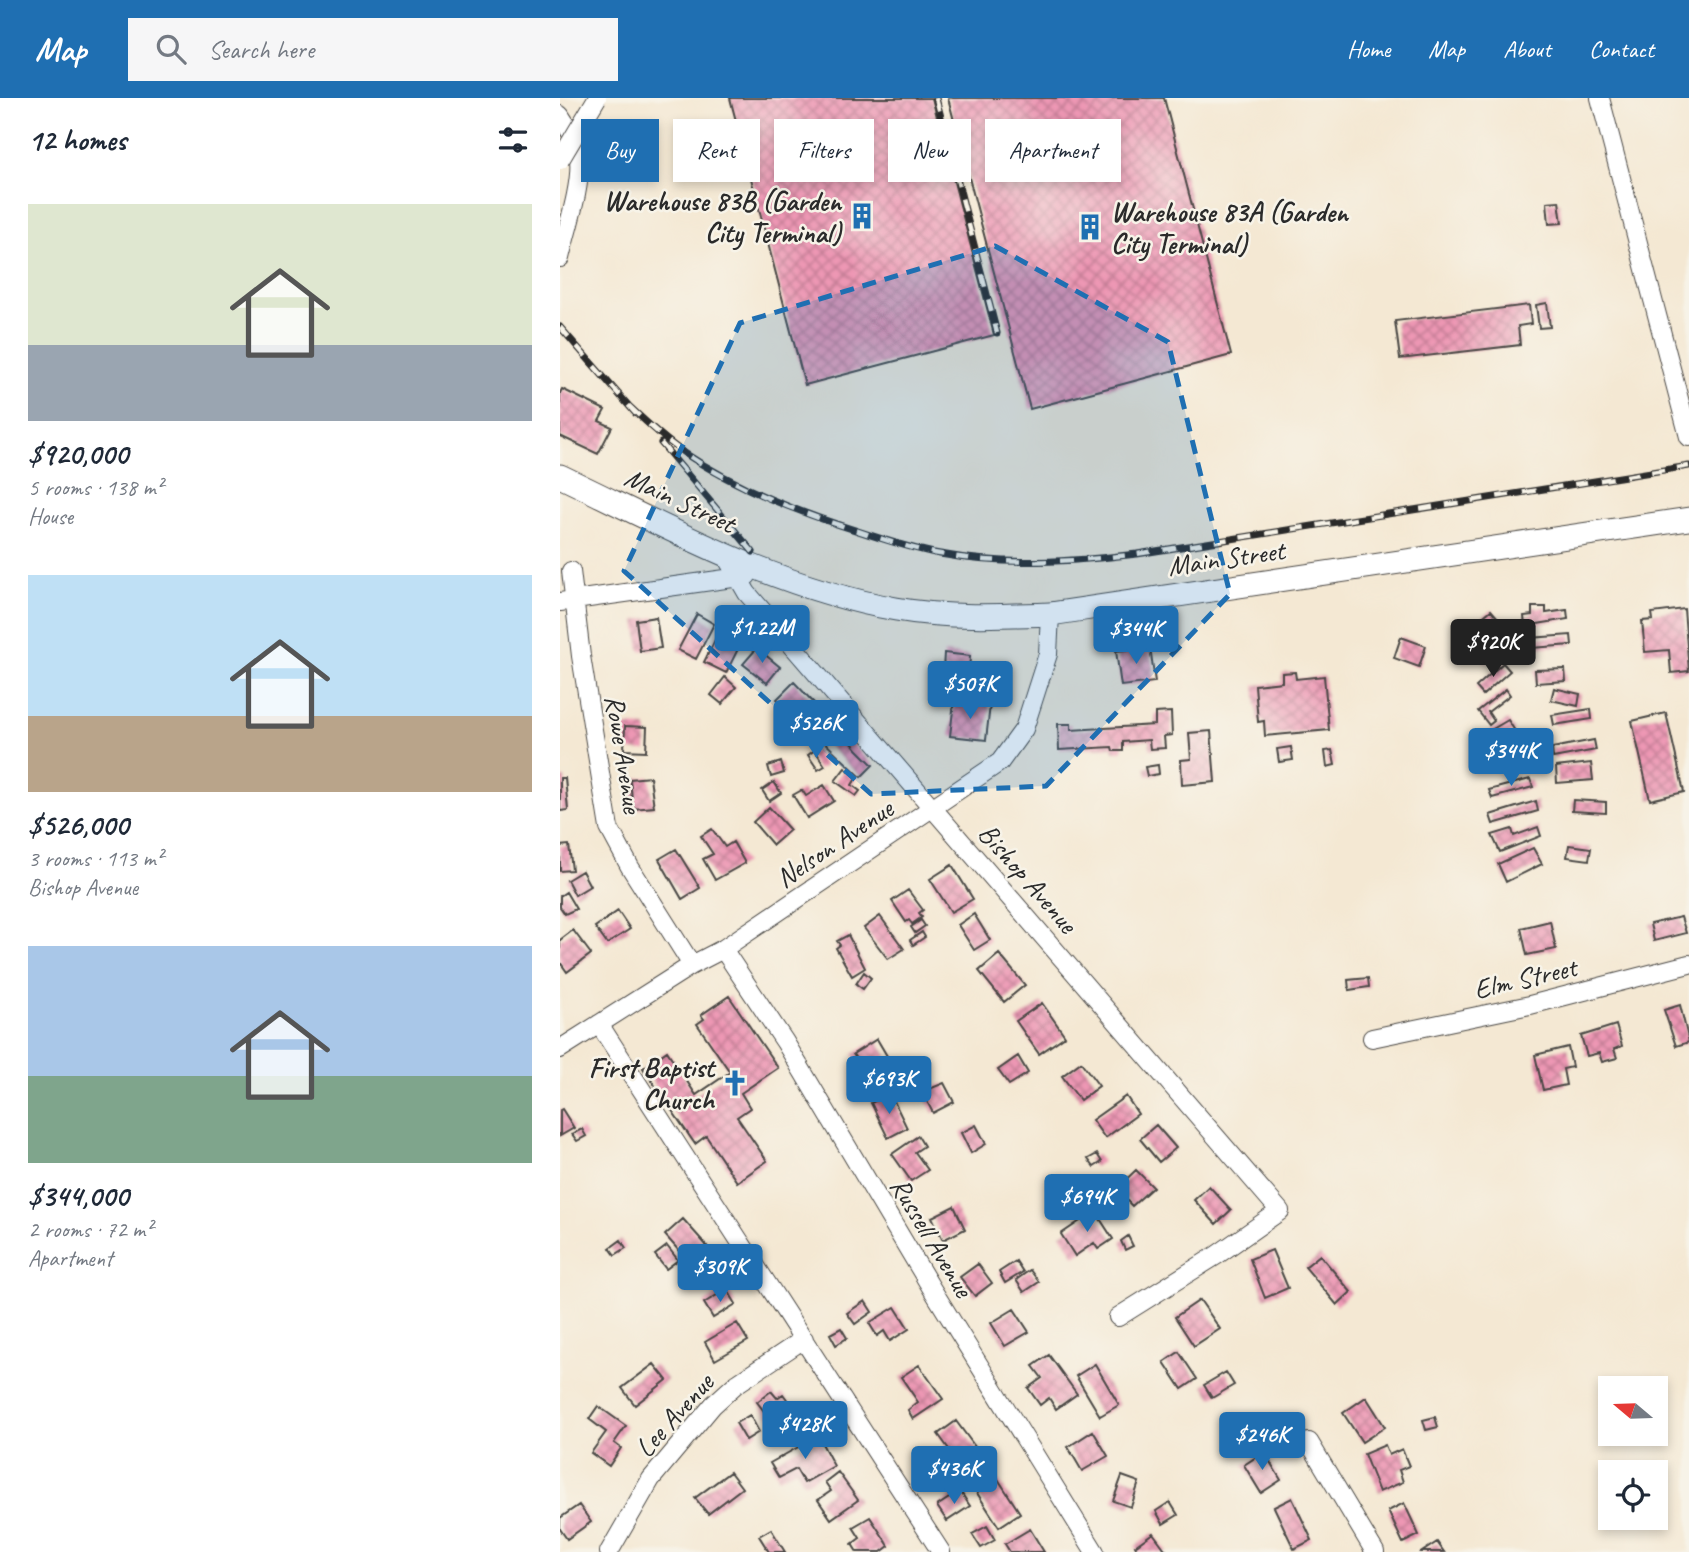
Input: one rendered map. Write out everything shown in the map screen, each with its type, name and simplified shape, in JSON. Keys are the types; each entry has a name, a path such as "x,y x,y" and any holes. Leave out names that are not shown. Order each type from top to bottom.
{"main road":[{"name":"Main Street","path":"560,476 725,555 825,592 899,609 976,616 1051,614 1689,519"}],"street":[{"path":"560,159 597,98"},
{"path":"1600,98 1689,437"},
{"path":"560,115 577,146 580,162 560,258"},
{"path":"560,214 578,179"},
{"name":"Bishop Avenue","path":"725,555 747,593 1280,1211 1217,1255 1118,1317"},
{"name":"Rowe Avenue","path":"571,571 567,601 609,828 630,867 692,965"},
{"name":"Main Street","path":"567,601 739,577 775,575"},
{"name":"Nelson Avenue","path":"560,1049 692,965 723,949 1000,762 1024,729 1048,654 1051,614"},
{"name":"Russell Avenue","path":"723,949 785,1042 932,1289 1095,1552"},
{"name":"Elm Street","path":"1373,1038 1530,1005 1689,964"},
{"path":"599,1024 941,1552"},
{"name":"Lee Avenue","path":"609,1552 651,1479 713,1405 735,1385 804,1339"},
{"path":"1309,1442 1375,1552"}],"highlighted area":[{"path":"995,246 1168,342 1230,594 1046,786 871,794 624,571 740,323"}],"building":[{"name":"Warehouse 83B (Garden City Terminal)","path":"730,98 932,98 937,119 888,119 888,182 954,182 994,335 805,385 752,182 760,182 760,119 735,119"},
{"name":"Warehouse 83A (Garden City Terminal)","path":"948,98 1164,98 1231,355 1030,409 970,182 971,119 954,119"},
{"path":"1559,201 1562,223 1549,224 1547,202"},
{"path":"1547,303 1550,327 1539,328 1536,305"},
{"path":"1529,305 1531,324 1518,326 1520,345 1400,359 1395,321"},
{"path":"562,389 605,410 599,421 612,427 598,454 560,436"},
{"path":"1532,607 1546,607 1546,613 1567,610 1568,619 1525,626 1524,616 1532,615"},
{"path":"1684,609 1689,671 1671,673 1669,650 1645,652 1642,621 1653,620 1652,613"},
{"path":"1491,610 1498,618 1473,640 1465,632"},
{"path":"697,614 714,624 696,659 678,650"},
{"path":"656,617 661,648 640,651 636,620"},
{"path":"718,634 740,645 726,673 704,662"},
{"path":"1571,635 1572,645 1531,648 1530,638"},
{"path":"1401,637 1426,646 1419,667 1394,658"},
{"path":"1489,644 1496,649 1487,663 1479,658"},
{"path":"1150,647 1155,682 1121,686 1116,651"},
{"path":"757,648 780,667 767,683 743,664"},
{"path":"944,653 970,656 969,672 943,670"},
{"path":"1503,663 1510,671 1483,695 1476,687"},
{"path":"1565,669 1566,681 1536,683 1535,670"},
{"path":"1295,672 1296,679 1324,676 1329,730 1265,736 1264,721 1258,722 1255,685 1282,682 1282,673"},
{"path":"725,677 736,687 722,704 711,695"},
{"path":"794,682 815,704 798,721 777,699"},
{"path":"1554,688 1580,694 1578,706 1551,700"},
{"path":"1506,689 1510,695 1488,712 1494,721 1489,725 1478,711"},
{"path":"954,702 990,705 986,740 950,736"},
{"path":"1591,709 1592,719 1554,725 1552,715"},
{"path":"1171,712 1172,735 1164,736 1165,748 1150,749 1149,740 1123,742 1123,751 1113,751 1112,747 1059,750 1058,724 1071,724 1071,730 1155,725 1155,713"},
{"path":"1666,713 1684,792 1650,800 1632,721"},
{"path":"1508,720 1515,731 1502,739 1500,736 1485,746 1479,737"},
{"path":"625,726 647,727 646,751 624,750"},
{"path":"835,726 855,740 852,743 873,765 861,777 821,739"},
{"path":"1211,731 1215,782 1182,785 1181,760 1191,759 1189,733"},
{"path":"1594,740 1596,750 1553,758 1552,748"},
{"path":"1520,743 1523,751 1487,769 1484,761"},
{"path":"1291,747 1293,760 1279,762 1277,749"},
{"path":"815,750 825,766 818,770 808,755"},
{"path":"1332,750 1335,765 1327,767 1325,751"},
{"path":"781,762 784,773 771,777 768,766"},
{"path":"1591,763 1593,780 1557,783 1556,767"},
{"path":"1158,765 1159,774 1147,776 1145,767"},
{"path":"845,768 857,777 852,785 860,791 856,796 835,781"},
{"path":"650,777 654,807 633,809 630,779"},
{"path":"560,778 565,778 568,810 560,811"},
{"path":"1530,779 1533,787 1492,798 1489,790"},
{"path":"774,782 781,793 769,801 762,790"},
{"path":"824,785 834,801 807,818 793,795 802,790 806,796"},
{"path":"1573,800 1606,802 1606,813 1572,811"},
{"path":"1536,801 1538,811 1493,824 1490,815"},
{"path":"769,807 790,830 773,845 753,822"},
{"path":"1538,827 1541,836 1500,852 1492,835 1512,829 1514,836"},
{"path":"712,829 725,847 733,842 745,863 715,880 703,859 713,854 701,836"},
{"path":"569,845 572,870 560,871 560,846"},
{"path":"1569,845 1591,848 1589,860 1567,857"},
{"path":"1533,848 1542,864 1506,882 1498,864"},
{"path":"676,849 700,888 682,899 659,859"},
{"path":"952,865 973,899 951,912 930,879"},
{"path":"582,871 590,886 575,895 567,880"},
{"path":"908,890 923,910 919,913 922,917 912,924 909,920 906,922 892,901"},
{"path":"566,892 576,909 565,914 560,907 560,896"},
{"path":"618,911 630,929 607,944 595,927"},
{"path":"974,914 990,940 974,950 958,925"},
{"path":"880,916 904,949 888,959 864,928"},
{"path":"1681,917 1686,933 1654,941 1650,924"},
{"path":"921,920 925,926 915,933 911,927"},
{"path":"1550,921 1556,949 1527,955 1521,928"},
{"path":"573,930 591,954 567,972 560,962 560,940"},
{"path":"922,932 925,937 913,945 910,940"},
{"path":"848,935 865,968 852,976 836,948 840,945 837,941"},
{"path":"999,954 1025,985 1004,1002 979,971"},
{"path":"864,972 871,978 863,989 856,984"},
{"path":"1368,978 1369,987 1349,990 1348,980"},
{"name":"First Baptist Church","path":"729,996 778,1068 741,1093 750,1108 737,1117 767,1161 737,1182 706,1136 695,1144 643,1068 667,1051 696,1095 730,1072 697,1024 704,1019 701,1015"},
{"path":"1042,1003 1065,1036 1039,1054 1016,1021"},
{"path":"1680,1005 1689,1042 1676,1046 1664,1010"},
{"path":"1616,1025 1622,1046 1614,1049 1617,1058 1602,1062 1599,1053 1587,1056 1581,1036"},
{"path":"877,1039 887,1056 864,1071 853,1054"},
{"path":"1568,1047 1572,1067 1563,1069 1566,1085 1543,1090 1535,1055"},
{"path":"1018,1056 1028,1073 1009,1085 998,1070"},
{"path":"1081,1062 1099,1086 1080,1100 1062,1076"},
{"path":"944,1083 954,1102 933,1113 922,1092"},
{"path":"890,1093 907,1128 888,1138 871,1103"},
{"path":"1126,1096 1138,1114 1105,1138 1092,1120"},
{"path":"562,1109 574,1128 560,1136 560,1110"},
{"path":"976,1125 986,1144 971,1153 961,1133"},
{"path":"1156,1125 1176,1148 1159,1162 1140,1139"},
{"path":"582,1129 586,1136 577,1141 572,1134"},
{"path":"918,1136 924,1146 915,1152 928,1170 911,1181 892,1154"},
{"path":"1097,1154 1102,1162 1094,1167 1088,1159"},
{"path":"1136,1170 1153,1187 1132,1206 1116,1189"},
{"path":"1209,1186 1231,1210 1216,1224 1194,1200"},
{"path":"954,1206 965,1229 943,1240 932,1217"},
{"path":"1095,1211 1113,1239 1098,1249 1094,1243 1075,1256 1061,1234"},
{"path":"683,1219 707,1246 689,1262 665,1235"},
{"path":"1128,1236 1133,1246 1125,1250 1121,1241"},
{"path":"621,1240 626,1248 615,1255 610,1248"},
{"path":"667,1246 678,1260 666,1269 655,1255"},
{"path":"1272,1250 1288,1288 1265,1298 1250,1259"},
{"path":"1320,1255 1351,1292 1337,1305 1305,1267"},
{"path":"1016,1261 1023,1272 1005,1283 999,1272"},
{"path":"978,1264 992,1283 975,1296 960,1277"},
{"path":"1030,1270 1039,1282 1024,1292 1016,1280"},
{"path":"727,1289 736,1304 713,1318 704,1303"},
{"path":"1200,1300 1220,1329 1194,1346 1175,1317"},
{"path":"865,1301 872,1312 855,1324 847,1313"},
{"path":"895,1307 909,1329 890,1341 884,1331 877,1336 869,1323"},
{"path":"1014,1309 1029,1332 1005,1346 991,1323"},
{"path":"737,1323 748,1341 715,1360 705,1342"},
{"path":"841,1328 847,1338 836,1345 830,1334"},
{"path":"1179,1352 1197,1379 1182,1389 1164,1362"},
{"path":"1049,1355 1077,1394 1056,1409 1049,1398 1040,1405 1028,1388 1042,1378 1033,1366"},
{"path":"654,1364 667,1380 635,1405 622,1388"},
{"path":"1095,1364 1119,1405 1100,1416 1076,1376"},
{"path":"919,1365 943,1399 913,1419 908,1410 918,1402 901,1377"},
{"path":"1226,1372 1234,1385 1212,1398 1204,1385"},
{"path":"771,1391 777,1398 783,1394 799,1415 779,1431 757,1402"},
{"path":"1366,1397 1385,1427 1362,1442 1343,1413"},
{"path":"598,1406 626,1426 614,1443 621,1448 609,1466 591,1453 606,1432 589,1419"},
{"path":"750,1415 759,1432 746,1440 736,1423"},
{"path":"1435,1417 1438,1427 1426,1430 1423,1420"},
{"path":"956,1421 984,1459 957,1479 942,1459 951,1452 938,1434"},
{"path":"1093,1431 1108,1456 1082,1471 1068,1447"},
{"path":"818,1436 834,1466 804,1483 796,1469 779,1478 770,1463"},
{"path":"1385,1445 1389,1455 1402,1449 1409,1466 1399,1470 1403,1482 1379,1492 1364,1454"},
{"path":"1264,1452 1281,1480 1261,1493 1244,1465"},
{"path":"730,1472 742,1488 708,1514 695,1498"},
{"path":"838,1472 858,1500 831,1519 818,1500 831,1491 825,1482"},
{"path":"1122,1476 1139,1482 1131,1507 1113,1501"},
{"path":"998,1479 1020,1513 999,1527 977,1493"},
{"path":"960,1491 970,1506 947,1521 937,1506"},
{"path":"1292,1498 1312,1540 1294,1549 1274,1507"},
{"path":"1170,1502 1178,1515 1163,1524 1156,1511"},
{"path":"1404,1503 1419,1535 1403,1543 1388,1511"},
{"path":"579,1505 591,1522 567,1539 560,1529 560,1518"},
{"path":"870,1517 889,1546 881,1552 857,1552 852,1544 860,1538 853,1527"},
{"path":"987,1526 995,1540 981,1548 972,1534"},
{"path":"771,1529 785,1552 769,1552 759,1536"},
{"path":"1030,1529 1044,1552 1010,1552 1005,1544"},
{"path":"1153,1533 1167,1552 1139,1552 1135,1546"},
{"path":"1437,1542 1444,1552 1422,1552"}],"railway":[{"path":"936,98 997,333"},
{"path":"560,327 636,414"},
{"path":"630,407 683,452 724,477 767,498 835,524 909,547 989,560 1063,561 1137,554 1689,466"},
{"path":"661,443 753,552"}],"place":[{"name":"Warehouse 83B (Garden City Terminal)","path":"862,216"},
{"name":"Warehouse 83A (Garden City Terminal)","path":"1090,227"},
{"name":"First Baptist Church","path":"735,1083"}]}
